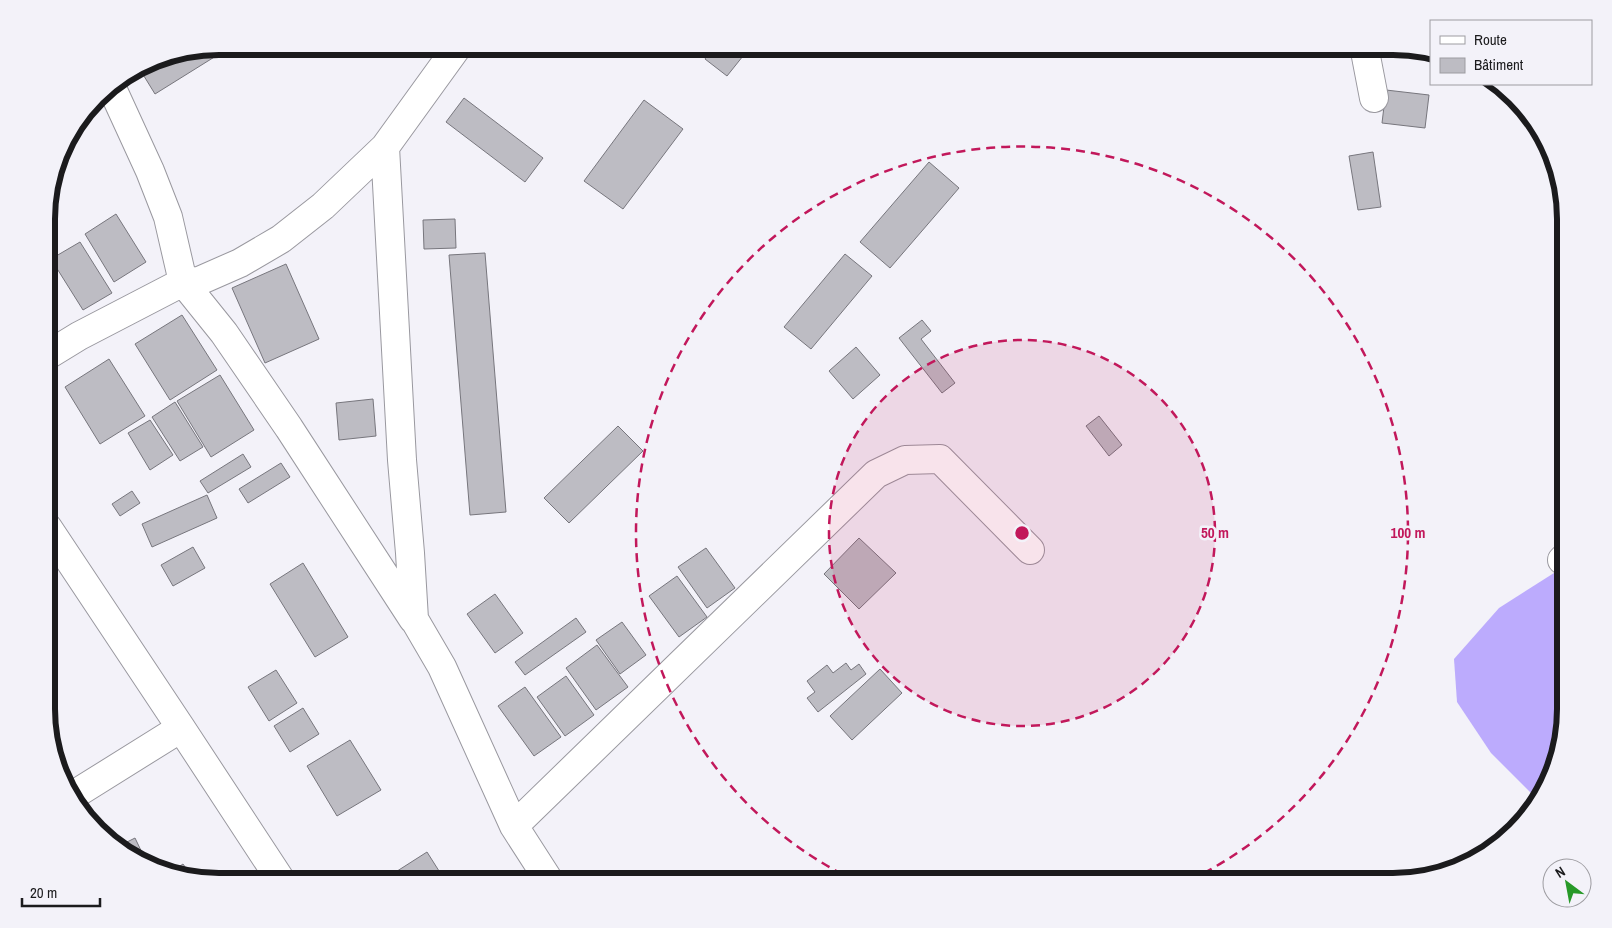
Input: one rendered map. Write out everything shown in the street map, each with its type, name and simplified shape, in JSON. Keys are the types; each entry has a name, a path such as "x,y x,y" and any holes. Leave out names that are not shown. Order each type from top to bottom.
{"street":[{"path":"55,351 79,336 183,282 199,281 240,263 282,239 323,206 385,147 451,55"},
{"path":"1366,55 1374,98"},
{"path":"114,94 150,170 168,216 183,282 224,333 414,619 442,668 514,826 544,873"},
{"path":"385,147 402,460 414,619"},
{"path":"514,826 876,474 905,460 940,459 1030,550"},
{"path":"55,539 276,873"},
{"path":"78,792 181,728"}],"shaded area":[{"path":"1557,571 1557,720 1548,762 1533,795 1491,753 1457,702 1454,659 1499,608"}],"building":[{"path":"217,55 155,94 143,74 156,67 187,58"},
{"path":"708,55 744,55 727,76 705,59"},
{"path":"1386,90 1429,95 1425,128 1382,123"},
{"path":"464,98 543,158 525,182 446,122"},
{"path":"644,100 683,129 623,209 584,181"},
{"path":"1373,152 1381,207 1358,210 1349,156"},
{"path":"929,162 959,188 890,268 860,242"},
{"path":"116,214 146,262 114,282 85,234"},
{"path":"455,219 456,248 424,249 423,220"},
{"path":"80,242 112,293 83,310 55,265 55,257"},
{"path":"485,253 506,512 470,515 449,255"},
{"path":"845,254 872,276 811,349 784,327"},
{"path":"286,264 319,339 265,363 232,288"},
{"path":"182,315 217,370 170,400 135,344"},
{"path":"922,320 931,331 921,339 955,383 942,393 899,338"},
{"path":"856,347 880,375 853,399 829,371"},
{"path":"109,359 145,416 100,444 65,387"},
{"path":"220,375 254,430 211,457 177,401"},
{"path":"373,399 376,436 339,440 336,403"},
{"path":"175,402 203,447 180,461 152,417"},
{"path":"1099,416 1122,445 1109,456 1086,426"},
{"path":"150,420 173,455 150,470 128,433"},
{"path":"618,426 643,451 569,523 544,498"},
{"path":"243,454 251,467 208,493 200,481"},
{"path":"281,463 290,477 248,503 239,489"},
{"path":"132,491 140,503 120,516 112,504"},
{"path":"207,495 217,518 152,547 142,524"},
{"path":"859,538 896,573 859,609 824,574"},
{"path":"193,547 205,568 173,586 161,565"},
{"path":"706,548 735,588 707,608 678,567"},
{"path":"303,563 348,637 315,657 270,584"},
{"path":"677,576 707,617 679,637 649,596"},
{"path":"495,594 523,633 495,653 467,614"},
{"path":"576,618 586,632 525,675 515,662"},
{"path":"622,622 646,655 620,674 596,640"},
{"path":"597,645 628,687 596,710 566,668"},
{"path":"846,663 851,670 859,664 866,674 818,712 807,698 815,692 807,681 827,665 833,673"},
{"path":"880,669 902,693 852,740 830,716"},
{"path":"276,670 297,703 269,721 248,687"},
{"path":"566,676 594,715 565,736 537,697"},
{"path":"525,687 561,737 534,756 498,706"},
{"path":"303,708 319,734 290,752 274,726"},
{"path":"350,740 381,790 337,816 307,766"},
{"path":"135,838 143,854 137,851 125,843"},
{"path":"427,852 440,873 394,873"},
{"path":"183,864 187,870 178,867"}]}
